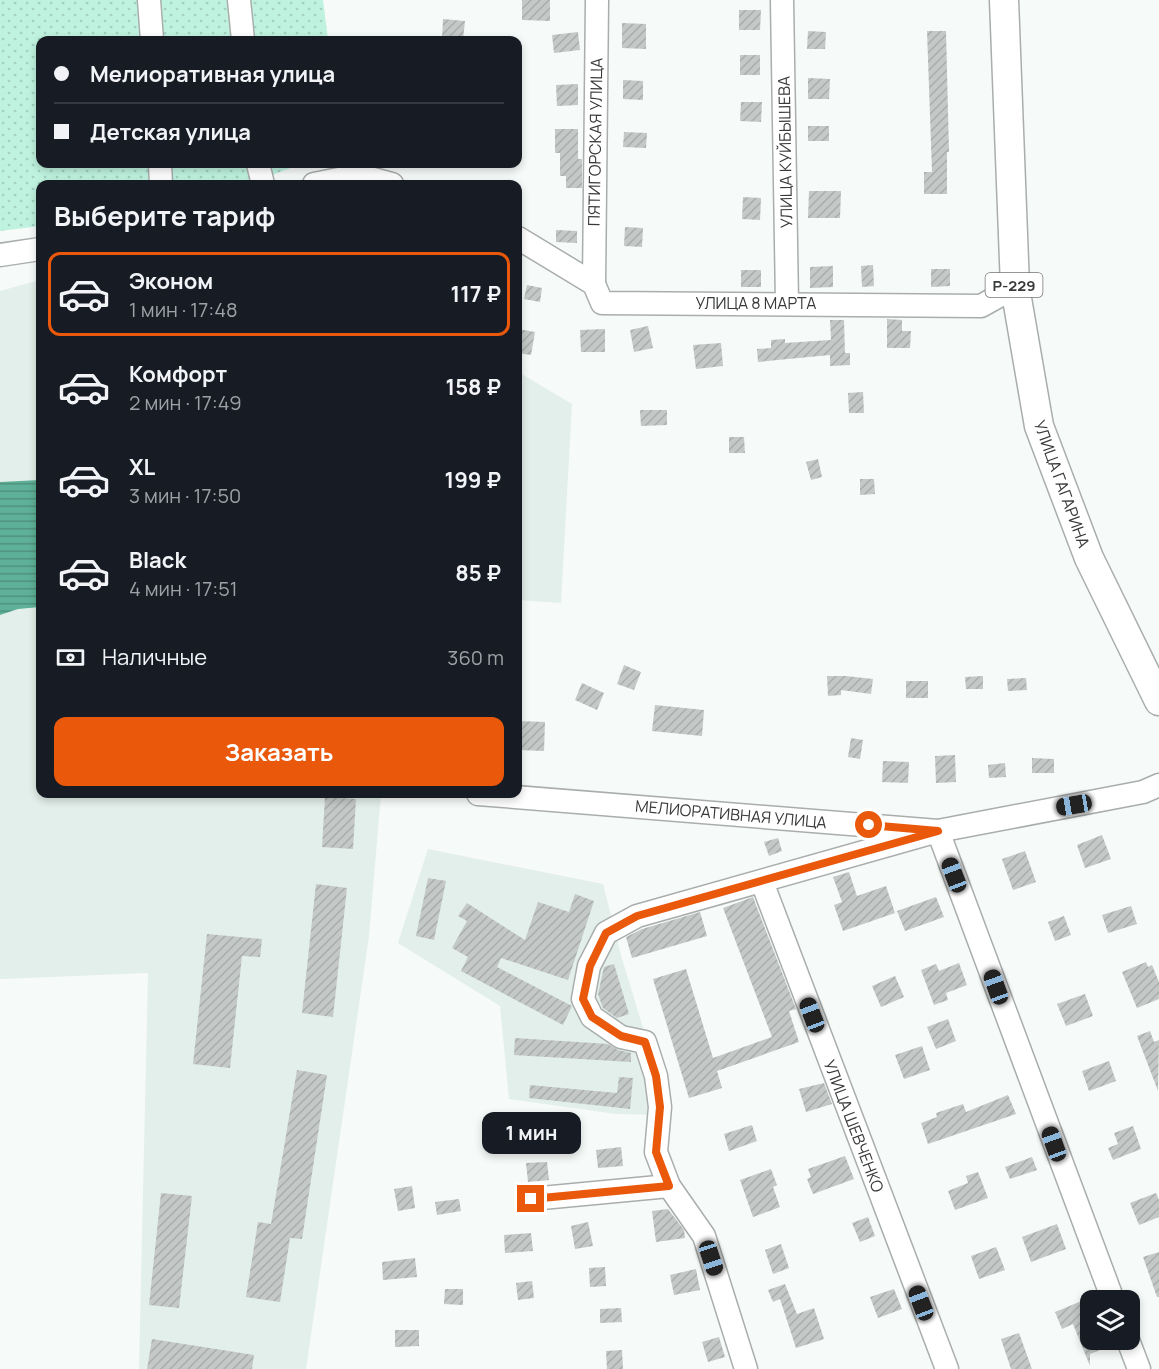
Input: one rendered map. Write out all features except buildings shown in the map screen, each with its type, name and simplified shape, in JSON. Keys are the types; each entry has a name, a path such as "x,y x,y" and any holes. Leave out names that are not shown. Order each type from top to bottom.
{"main road":[{"name":"УЛИЦА ГАГАРИНА","path":"1004,0 1015,287 1039,426 1089,558 1159,701"}],"street":[{"path":"149,0 152,36"},
{"path":"239,0 243,36"},
{"name":"ПЯТИГОРСКАЯ УЛИЦА","path":"594,284 597,0"},
{"name":"УЛИЦА КУЙБЫШЕВА","path":"782,0 787,303"},
{"path":"334,180 359,175 377,180"},
{"name":"УЛИЦА 8 МАРТА","path":"522,240 594,284 602,303 981,306 1015,287"},
{"path":"0,255 36,250"},
{"name":"МЕЛИОРАТИВНАЯ УЛИЦА","path":"522,798 938,831 1143,792 1159,785"},
{"path":"746,1369 704,1236 669,1186 656,1152 660,1107 656,1076 645,1042 621,1036 592,1017 583,999 590,966 606,933 637,916 938,831 1109,1290"},
{"name":"УЛИЦА ШЕВЧЕНКО","path":"762,882 947,1369"},
{"path":"531,1199 669,1186"},
{"path":"1132,1350 1139,1369"}],"shaded area":[{"path":"0,0 323,0 328,36 36,36 36,168 291,168 259,180 36,180 36,226 0,231"},
{"path":"36,281 36,798 381,798 369,936 306,1369 139,1369 148,973 0,979 0,291"},
{"path":"522,374 572,404 561,603 522,600"},
{"path":"36,480 36,607 18,609 0,615 0,482"},
{"path":"428,849 603,884 622,959 670,1115 616,1114 509,1099 500,1006 398,943"}],"route":[{"path":"531,1199 669,1186 656,1152 660,1107 656,1076 645,1042 621,1036 592,1017 583,999 590,966 606,933 637,916 938,831 869,825"}]}
